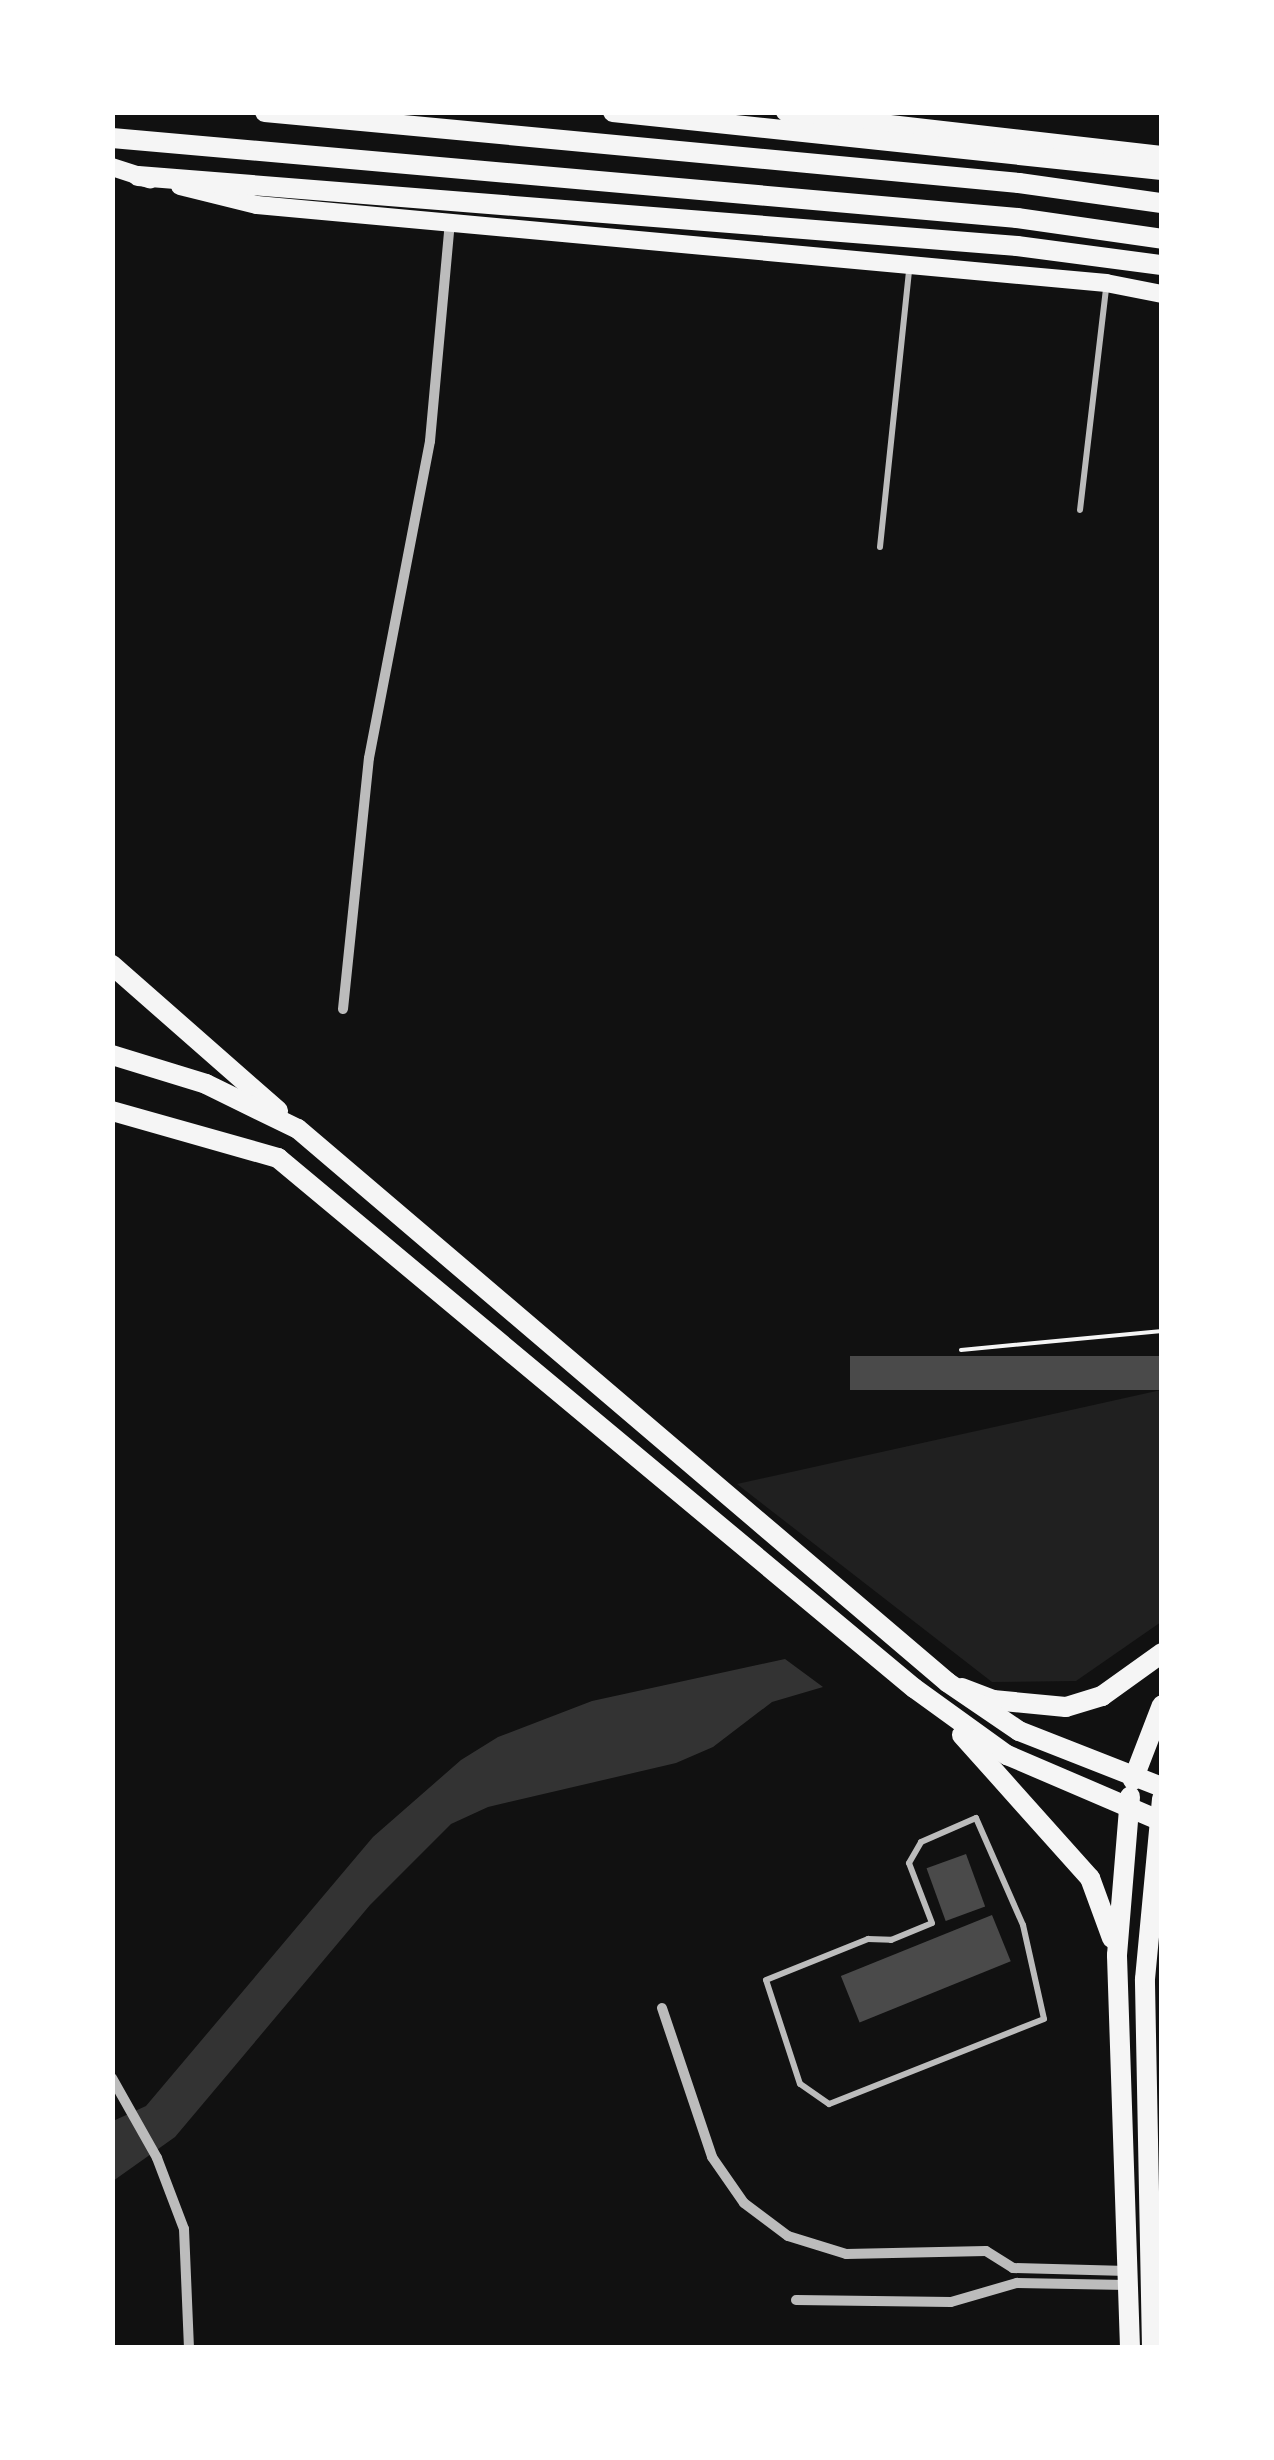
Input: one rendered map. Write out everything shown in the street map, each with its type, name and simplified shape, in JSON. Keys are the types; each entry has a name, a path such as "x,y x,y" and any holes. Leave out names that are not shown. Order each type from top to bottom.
{"main road":[{"path":"265,112 999,181 1162,203"},
{"path":"612,112 1162,170"},
{"path":"785,112 936,120 1162,155"},
{"path":"112,138 1017,218 1162,239"},
{"path":"112,170 258,205 1106,283 1162,294"},
{"path":"138,176 432,196 1017,246 1162,265"},
{"path":"112,966 947,1682 1019,1731 1133,1780 1162,1787"},
{"path":"112,1054 206,1084 298,1129"},
{"path":"112,1111 278,1158 914,1688 1007,1754 1128,1809 1160,1813 1147,1958 1152,2348"},
{"path":"947,1682 992,1700 1066,1707 1102,1696 1162,1653"},
{"path":"914,1688 1006,1778 1072,1854 1090,1878 1117,1954"},
{"path":"1130,2348 1117,1954 1133,1780 1162,1705"},
{"path":"1147,1958 1162,1928"}],"street":[{"path":"343,1009 369,758 430,441 450,223"},
{"path":"662,2008 712,2158 744,2204 788,2236 846,2254 986,2251 1014,2268 1128,2278"},
{"path":"112,2078 157,2158 184,2228 189,2348"},
{"path":"796,2300 951,2302 1016,2283 1128,2278"}],"lane":[{"path":"880,547 910,267"},
{"path":"1080,510 1106,283"},
{"path":"976,1818 1023,1925 1044,2019 829,2104 800,2084 766,1980 868,1939 890,1940 932,1923 909,1863 921,1842 976,1818"}],"path":[{"path":"960,1350 1162,1330"}],"shaded area":[{"path":"1161,1390 1161,1622 1076,1681 992,1682 737,1484"},
{"path":"785,1659 823,1687 772,1702 713,1747 676,1763 488,1807 451,1824 370,1905 175,2137 113,2181 113,2121 146,2106 373,1837 461,1760 498,1737 592,1701"}],"building":[{"path":"850,1356 1162,1356 1162,1390 850,1390"},
{"path":"966,1854 985,1907 946,1921 927,1868"},
{"path":"992,1915 1011,1961 860,2022 841,1976"}]}
